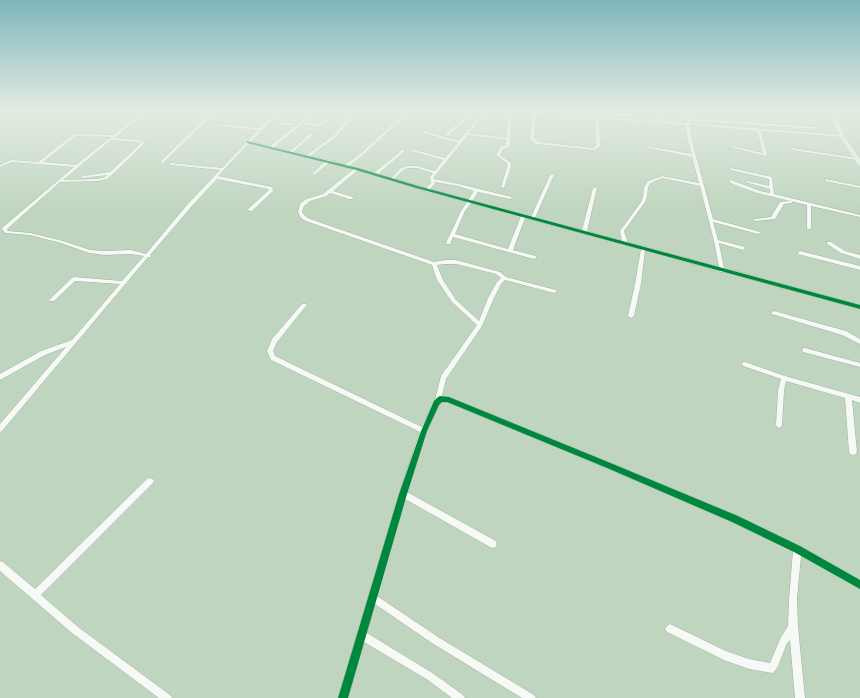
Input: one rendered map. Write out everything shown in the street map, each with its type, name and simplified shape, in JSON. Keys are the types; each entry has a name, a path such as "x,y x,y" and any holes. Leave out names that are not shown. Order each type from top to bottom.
{"main road":[{"path":"847,144 858,161"}],"street":[{"path":"38,163 64,144"},
{"path":"104,144 2,230 58,240 89,251 105,253 131,252 149,256"},
{"path":"59,181 112,173 141,144"},
{"path":"162,162 181,144"},
{"path":"1,425 77,340 215,177 247,144"},
{"path":"256,144 329,161 427,190 722,271 860,307"},
{"path":"272,147 276,144"},
{"path":"292,152 301,144"},
{"path":"308,156 325,144"},
{"path":"346,166 362,155 374,144"},
{"path":"427,190 433,180 432,177 459,144"},
{"path":"502,187 509,163 498,155 501,148 508,146 508,144"},
{"path":"542,144 594,149 598,146 598,144"},
{"path":"691,144 716,241 722,271"},
{"path":"732,147 765,155 762,144"},
{"path":"647,147 694,156"},
{"path":"792,149 858,161"},
{"path":"412,150 446,160"},
{"path":"375,174 403,151"},
{"path":"0,166 11,161 77,166"},
{"path":"314,174 329,161"},
{"path":"171,164 223,169"},
{"path":"392,179 402,169 408,167 417,167 436,172"},
{"path":"357,169 324,195 308,200 302,205 300,212 305,219 434,264 456,262 498,273 504,278 554,291"},
{"path":"732,169 771,178 772,195"},
{"path":"744,171 747,185"},
{"path":"533,218 552,176"},
{"path":"215,177 270,188 271,190 250,210"},
{"path":"624,244 625,240 622,231 643,202 646,187 649,182 662,177 701,185"},
{"path":"433,180 459,184 510,198"},
{"path":"826,180 860,187"},
{"path":"730,181 736,184 772,188"},
{"path":"747,185 772,195 860,216"},
{"path":"584,232 596,188"},
{"path":"448,243 469,201 477,190"},
{"path":"329,191 351,198"},
{"path":"755,220 773,218 784,201 802,203"},
{"path":"809,205 809,228"},
{"path":"510,251 523,216"},
{"path":"710,220 758,233"},
{"path":"453,235 534,257"},
{"path":"716,241 743,248"},
{"path":"829,243 841,251 860,257"},
{"path":"631,316 638,284 643,249"},
{"path":"800,254 860,268"},
{"path":"434,264 440,280 454,301 480,325"},
{"path":"343,698 403,494 424,431 438,400 443,378 480,325 491,298 499,283 504,278"},
{"path":"52,300 74,279 124,283"},
{"path":"304,305 274,341 270,351 271,355 274,358 424,431"},
{"path":"774,313 844,333 860,342"},
{"path":"0,377 44,353 77,340"},
{"path":"805,350 860,365"},
{"path":"746,364 784,378 860,400"},
{"path":"779,425 781,391 784,378"},
{"path":"848,397 853,452"},
{"path":"438,400 444,398 447,399 735,519 797,549 860,586"},
{"path":"35,595 150,481"},
{"path":"403,494 493,544"},
{"path":"797,549 793,598 793,627 800,698"},
{"path":"0,565 75,630 167,698"},
{"path":"373,598 435,640 531,698"},
{"path":"670,629 724,655 749,664 772,668 784,640 793,627"},
{"path":"362,635 431,677 460,698"}],"cycle path":[{"path":"254,144 357,169 417,187 860,307"},
{"path":"343,698 403,494 424,431 436,403 440,399 447,399 735,519 797,549 860,585"}]}
